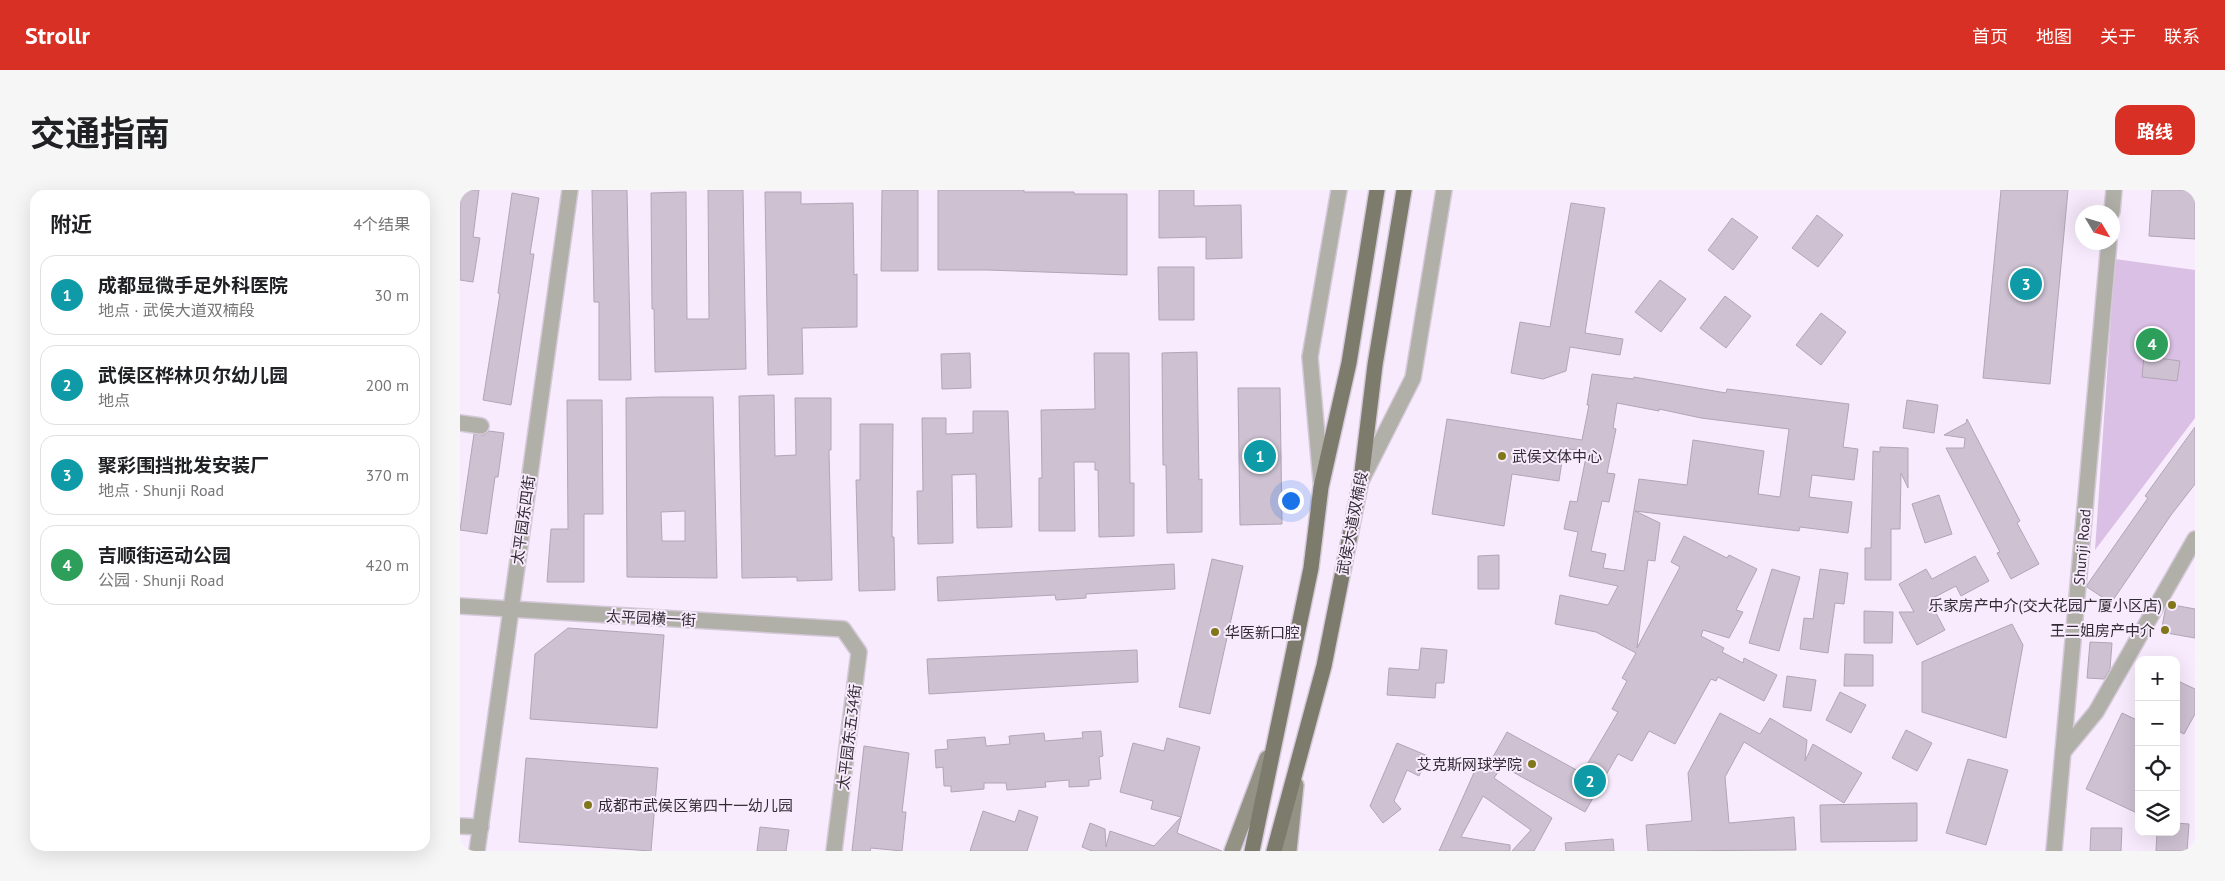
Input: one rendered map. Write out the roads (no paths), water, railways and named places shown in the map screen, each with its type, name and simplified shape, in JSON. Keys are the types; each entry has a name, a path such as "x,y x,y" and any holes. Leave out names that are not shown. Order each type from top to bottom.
{"main road":[{"path":"1252,851 1311,568 1321,487 1349,363 1377,190"},
{"name":"武侯大道双楠段","path":"1274,851 1324,666 1361,480 1375,365 1404,190"},
{"path":"1232,851 1276,734"},
{"path":"1289,851 1299,756"}],"street":[{"name":"太平园东四街","path":"478,851 570,190"},
{"path":"1321,487 1310,358 1339,190"},
{"path":"1361,480 1413,378 1444,190"},
{"path":"2113,205 2114,190"},
{"name":"Shunji Road","path":"2054,851 2108,250"},
{"path":"460,423 481,426"},
{"path":"2063,752 2096,712 2195,540"},
{"name":"太平园横一街","path":"460,606 843,628"},
{"name":"太平园东五34街","path":"834,851 859,652 843,628"},
{"path":"460,826 481,827"}],"place":[{"name":"聚彩围挡批发安装厂","path":"2026,284"},
{"name":"吉顺街运动公园","path":"2152,344"},
{"name":"成都显微手足外科医院","path":"1260,456"},
{"name":"武侯文体中心","path":"1502,456"},
{"name":"乐家房产中介(交大花园广厦小区店)","path":"2172,605"},
{"name":"王二姐房产中介","path":"2165,630"},
{"name":"华医新口腔","path":"1215,632"},
{"name":"艾克斯网球学院","path":"1532,764"},
{"name":"武侯区桦林贝尔幼儿园","path":"1590,781"},
{"name":"成都市武侯区第四十一幼儿园","path":"588,805"}]}
